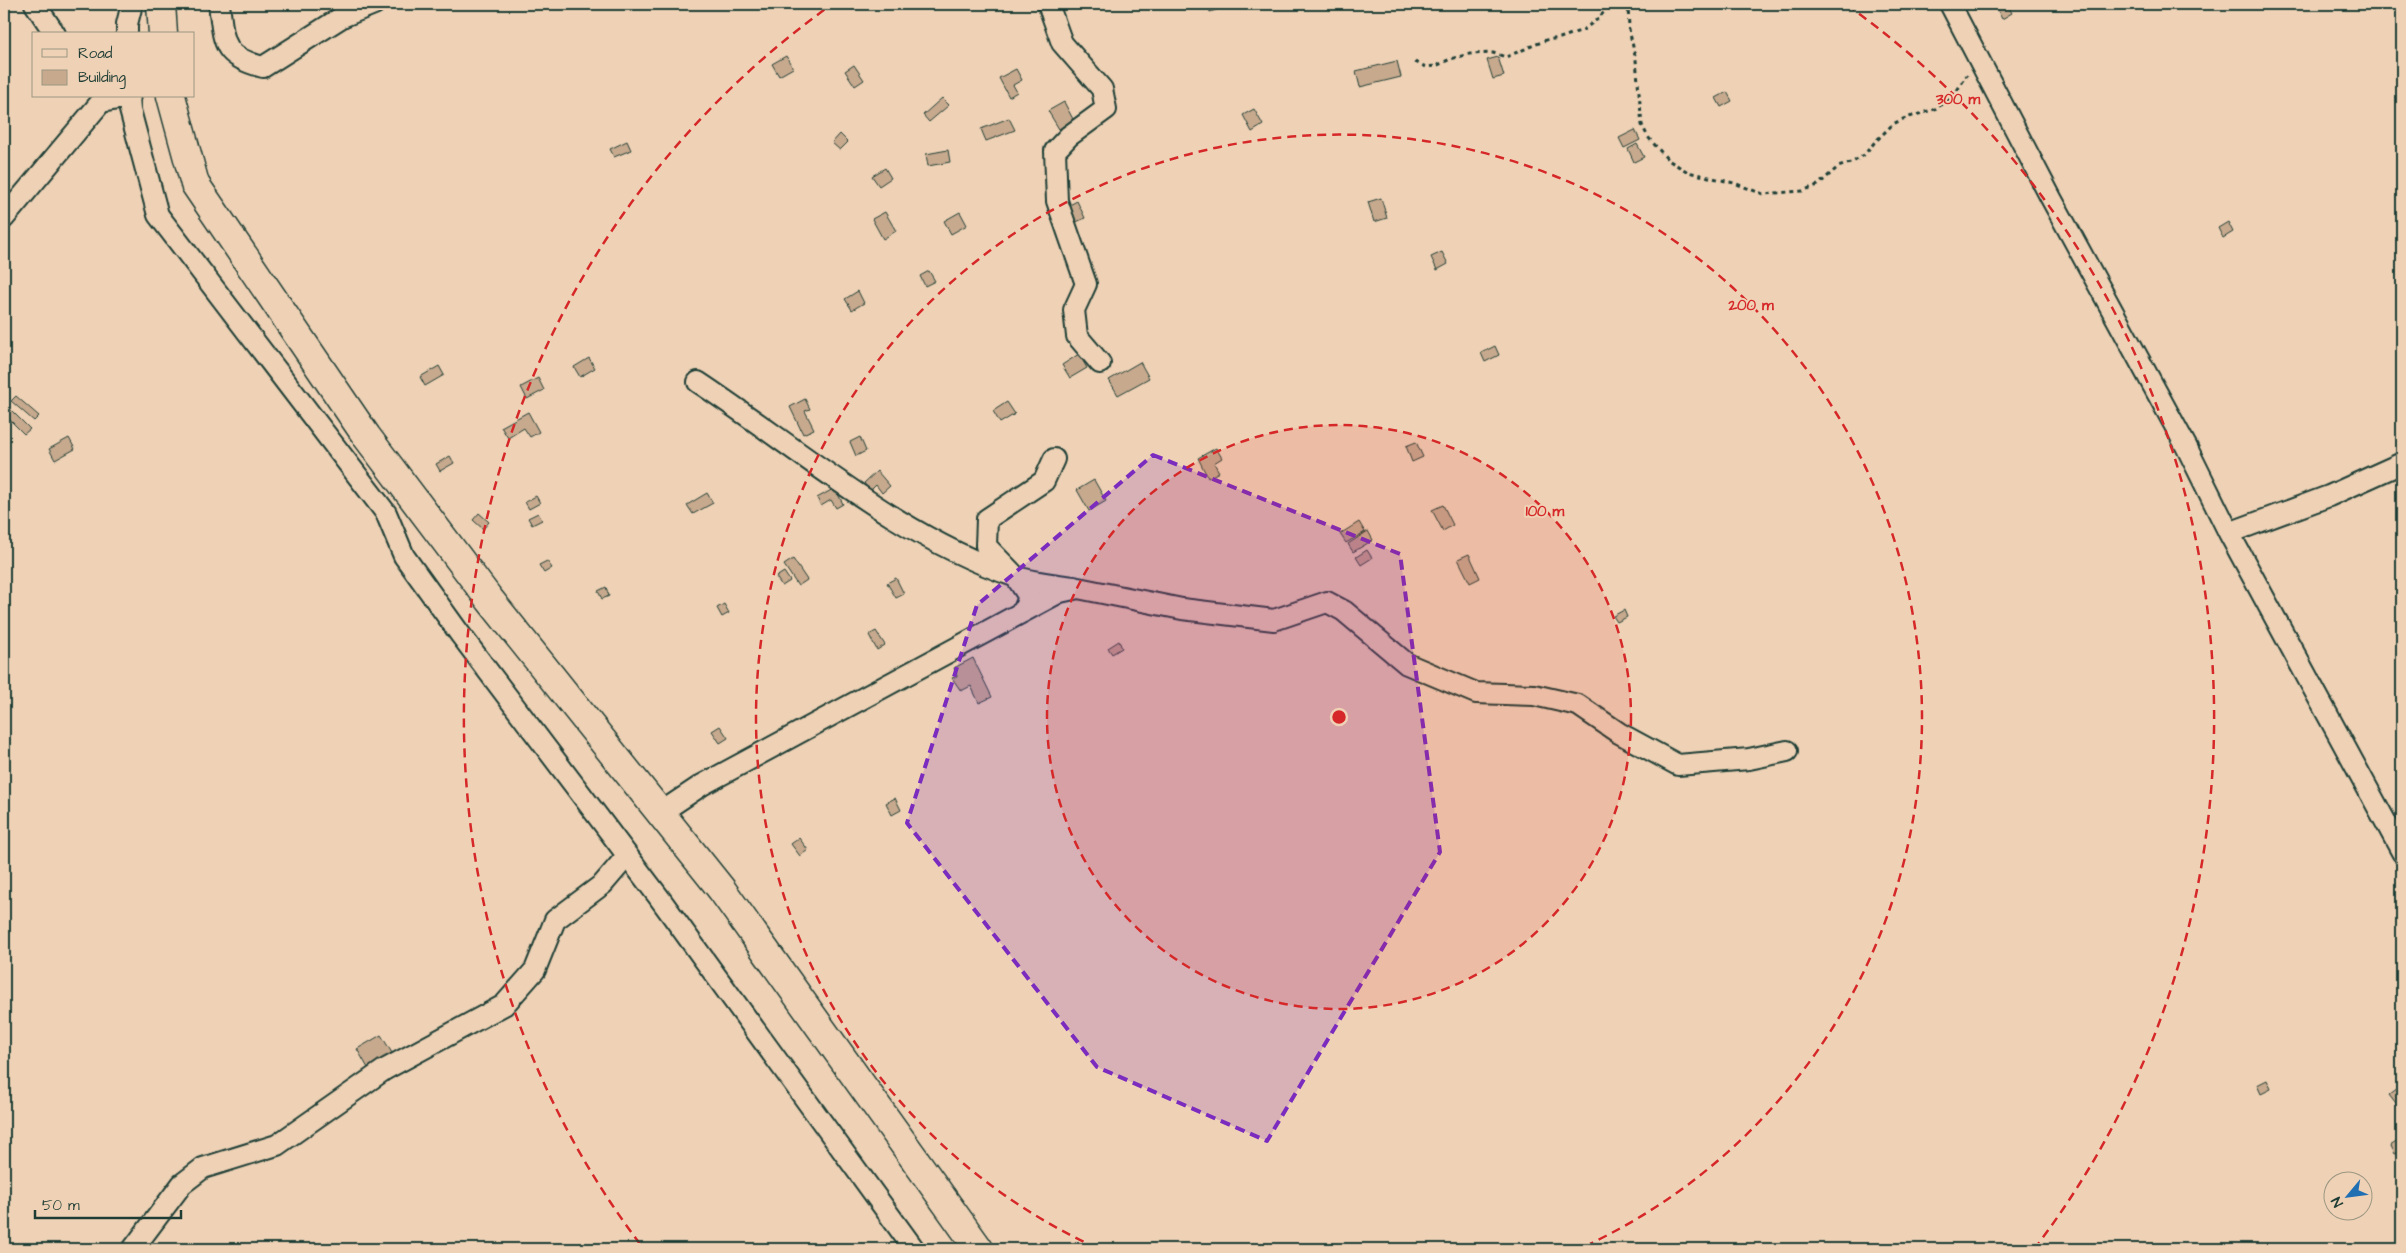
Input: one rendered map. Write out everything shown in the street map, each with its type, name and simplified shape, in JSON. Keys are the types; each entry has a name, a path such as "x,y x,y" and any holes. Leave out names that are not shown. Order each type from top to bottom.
{"street":[{"path":"35,4 54,32"},
{"path":"127,32 132,4"},
{"path":"160,4 163,32"},
{"path":"220,4 224,42 242,62 263,67 342,17 374,4"},
{"path":"1048,4 1062,43 1102,89 1106,109 1069,136 1055,151 1057,201 1086,284 1074,310 1077,336 1100,363"},
{"path":"1950,4 2051,198 2186,446 2229,532 2402,852"},
{"path":"130,98 130,110 158,215 386,514 404,556 627,856 914,1249"},
{"path":"172,98 195,184 366,437 490,600 722,890 979,1249"},
{"path":"4,218 100,99"},
{"path":"698,382 758,422 864,499 960,555 1016,577 1182,609 1274,620 1327,602 1344,611 1407,664 1476,693 1534,695 1578,705 1619,733 1678,765 1749,760 1787,751"},
{"path":"1023,612 1029,597 1016,577 986,546 987,519 1044,481 1054,459"},
{"path":"2229,532 2329,496 2402,463"},
{"path":"660,813 702,784 1060,592 1078,588"},
{"path":"133,1249 182,1184 203,1168 277,1145 384,1070 504,1005 535,970 555,920 603,884 627,856"}],"path":[{"path":"1415,62 1426,67 1436,66 1450,59 1470,54 1493,54 1506,57 1546,40 1560,38 1583,30 1599,18 1610,4"},
{"path":"1628,4 1629,29 1636,60 1642,125 1648,137 1668,160 1688,172 1734,183 1763,194 1802,191 1818,185 1838,167 1853,162 1864,155 1893,124 1935,109 1947,101 1956,92 1970,69 1974,50"},
{"path":"2398,4 2402,6"}],"highlighted area":[{"path":"1153,455 1400,554 1440,852 1267,1141 1097,1067 907,823 977,605"}],"building":[{"path":"1208,4 1233,4 1210,12"},
{"path":"2007,4 2012,13 2002,19 1997,9"},
{"path":"786,56 793,68 779,76 772,64"},
{"path":"1498,57 1504,76 1493,79 1487,60"},
{"path":"1397,61 1401,77 1360,87 1356,71"},
{"path":"854,65 864,80 855,86 845,71"},
{"path":"1016,69 1022,80 1013,85 1017,92 1009,97 999,78"},
{"path":"1727,92 1732,101 1721,107 1716,98"},
{"path":"942,98 949,105 929,122 923,115"},
{"path":"1064,102 1074,121 1059,129 1048,111"},
{"path":"1254,109 1263,125 1252,132 1243,115"},
{"path":"1009,118 1015,130 986,141 981,129"},
{"path":"1635,130 1640,140 1624,148 1619,138"},
{"path":"840,134 848,142 840,150 832,143"},
{"path":"627,141 631,150 614,157 610,149"},
{"path":"1637,144 1644,157 1634,162 1628,149"},
{"path":"948,150 950,162 928,166 926,154"},
{"path":"885,168 891,178 879,186 872,176"},
{"path":"1381,198 1387,218 1374,222 1368,202"},
{"path":"1077,201 1085,218 1072,224 1064,208"},
{"path":"885,212 896,231 883,239 872,219"},
{"path":"960,212 967,225 951,234 944,221"},
{"path":"2228,222 2233,232 2223,238 2218,228"},
{"path":"1442,252 1448,264 1437,270 1431,257"},
{"path":"929,271 935,281 925,286 920,276"},
{"path":"858,291 864,303 852,310 845,299"},
{"path":"1495,346 1499,355 1485,362 1481,353"},
{"path":"1079,354 1087,368 1070,378 1062,365"},
{"path":"589,358 595,368 580,377 574,367"},
{"path":"1140,362 1149,378 1118,395 1109,380"},
{"path":"439,366 444,375 425,386 420,377"},
{"path":"538,378 544,390 527,399 521,387"},
{"path":"16,396 39,416 34,421 11,401"},
{"path":"805,399 810,409 805,411 814,429 803,434 790,407"},
{"path":"1007,402 1015,414 1000,423 993,411"},
{"path":"9,408 30,429 24,434 4,414"},
{"path":"528,412 539,432 530,437 524,428 508,438 501,427"},
{"path":"860,437 866,451 856,456 850,442"},
{"path":"69,438 75,449 55,460 49,449"},
{"path":"1416,442 1423,457 1412,462 1406,446"},
{"path":"1216,448 1222,458 1214,463 1219,472 1208,478 1198,458"},
{"path":"450,456 454,463 440,471 436,464"},
{"path":"877,471 890,486 882,493 876,485 870,491 864,483"},
{"path":"1094,480 1106,501 1089,511 1077,490"},
{"path":"835,488 843,504 836,508 831,500 821,506 817,498"},
{"path":"707,493 713,503 693,514 687,505"},
{"path":"536,496 540,503 529,509 525,502"},
{"path":"1443,505 1453,525 1443,531 1432,510"},
{"path":"479,513 489,522 483,529 473,520"},
{"path":"538,513 542,520 532,525 528,518"},
{"path":"1359,522 1365,532 1346,543 1340,534"},
{"path":"1368,531 1373,540 1353,552 1348,544"},
{"path":"1367,550 1372,558 1361,565 1356,557"},
{"path":"1469,554 1480,578 1470,583 1458,559"},
{"path":"793,559 807,580 798,586 784,565"},
{"path":"547,561 552,568 544,573 539,565"},
{"path":"784,572 790,581 782,586 776,577"},
{"path":"896,578 904,594 896,598 887,583"},
{"path":"606,587 609,596 602,599 598,591"},
{"path":"724,604 729,613 722,617 717,608"},
{"path":"1624,610 1627,617 1617,622 1613,616"},
{"path":"876,631 885,645 877,650 869,635"},
{"path":"1119,641 1122,648 1112,654 1108,648"},
{"path":"973,658 992,697 979,703 971,686 961,691 952,678 957,676 954,668"},
{"path":"720,726 728,738 720,743 712,731"},
{"path":"895,798 901,810 892,815 886,803"},
{"path":"799,838 808,850 800,856 791,844"},
{"path":"381,1035 392,1053 368,1068 357,1049"},
{"path":"2267,1080 2271,1089 2261,1094 2257,1085"},
{"path":"2397,1089 2402,1096 2402,1106 2399,1108 2389,1095"},
{"path":"2398,1141 2402,1149 2394,1154 2390,1146"}]}
